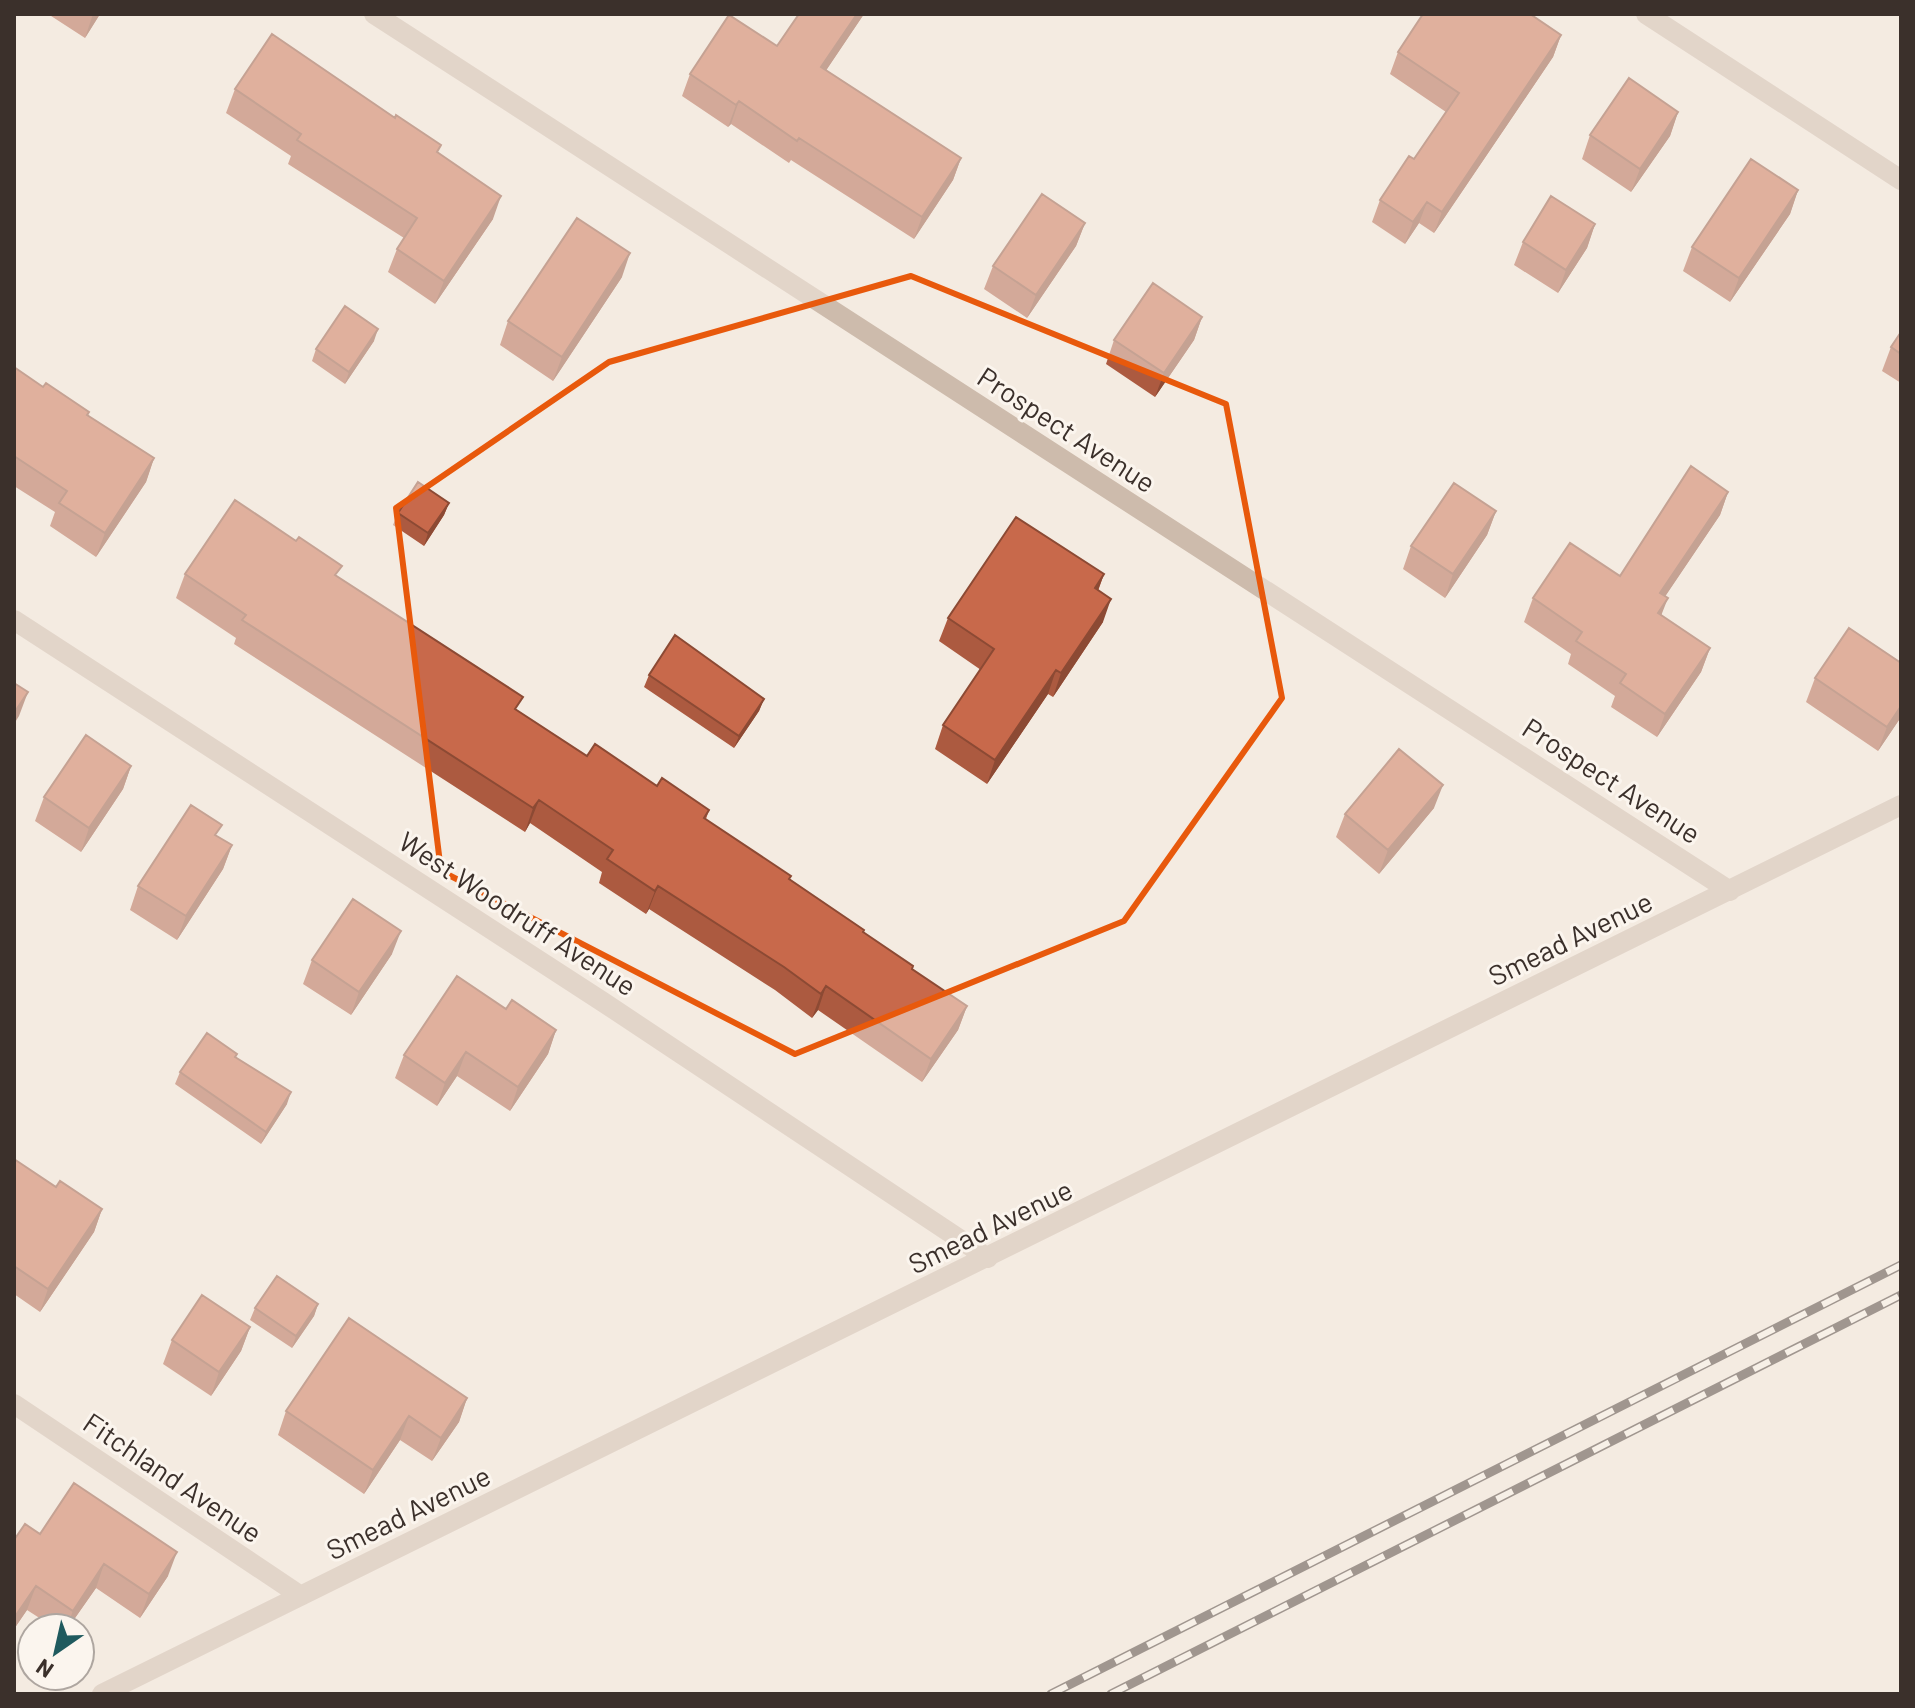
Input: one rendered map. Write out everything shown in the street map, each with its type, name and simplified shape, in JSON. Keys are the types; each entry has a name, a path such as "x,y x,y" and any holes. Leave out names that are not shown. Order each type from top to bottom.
{"street":[{"name":"Prospect Avenue","path":"374,14 1730,891"},
{"path":"1646,14 1901,180"},
{"name":"West Woodruff Avenue","path":"14,620 603,1002 988,1258"},
{"name":"Smead Avenue","path":"102,1694 1901,805"},
{"name":"Fitchland Avenue","path":"14,1404 301,1596"}],"highlighted area":[{"path":"911,276 1226,404 1282,698 1124,921 795,1054 441,871 396,508 609,362"}],"building":[{"path":"799,14 857,14 821,67 961,158 922,217 799,138 797,141 739,101 736,105 690,74 729,15 777,46"},
{"path":"1423,14 1530,14 1561,35 1442,212 1427,202 1413,222 1380,200 1409,156 1414,159 1459,93 1398,52"},
{"path":"272,34 395,118 396,115 441,145 437,152 501,196 444,281 397,249 417,218 297,140 301,134 235,89"},
{"path":"1629,78 1678,112 1640,169 1590,135"},
{"path":"1751,159 1798,190 1739,278 1692,247"},
{"path":"1042,194 1085,223 1036,295 993,266"},
{"path":"1551,196 1595,224 1566,270 1523,242"},
{"path":"577,218 630,253 562,357 508,321"},
{"path":"1153,283 1202,317 1164,373 1114,340"},
{"path":"345,306 378,329 349,372 316,349"},
{"path":"1901,332 1901,354 1891,347"},
{"path":"14,367 43,387 46,383 89,412 87,415 154,458 105,533 59,503 67,491 14,456"},
{"path":"1691,466 1728,492 1660,593 1668,598 1658,613 1710,648 1665,714 1620,683 1626,674 1576,641 1582,632 1533,598 1570,543 1620,576"},
{"path":"418,482 449,503 428,533 398,513"},
{"path":"1454,483 1496,511 1453,574 1411,546"},
{"path":"235,500 296,541 299,537 342,566 335,575 523,697 515,709 587,756 595,744 657,786 662,778 709,810 704,818 791,876 789,879 967,1006 931,1059 826,986 821,994 658,886 655,891 607,859 613,850 539,800 533,808 242,620 246,615 185,574"},
{"path":"1016,517 1104,574 1095,588 1111,599 1061,673 1056,670 995,760 943,725 994,649 948,618"},
{"path":"1849,628 1901,663 1901,706 1887,727 1815,678"},
{"path":"675,635 764,699 739,736 649,675"},
{"path":"14,683 28,692 14,713"},
{"path":"86,735 131,766 89,828 44,797"},
{"path":"1399,749 1443,785 1388,850 1345,814"},
{"path":"191,805 222,825 215,835 232,845 186,916 138,886"},
{"path":"353,899 401,931 359,992 312,960"},
{"path":"457,976 506,1009 512,1000 556,1030 518,1087 466,1052 445,1083 404,1055"},
{"path":"207,1033 237,1054 235,1057 291,1092 266,1132 180,1072"},
{"path":"14,1159 56,1187 60,1181 102,1209 48,1289 14,1266"},
{"path":"277,1276 318,1304 296,1336 255,1308"},
{"path":"202,1295 250,1327 219,1372 172,1340"},
{"path":"349,1318 467,1398 441,1438 409,1416 373,1470 286,1411"},
{"path":"74,1483 177,1552 149,1594 104,1564 73,1611 36,1586 14,1618 14,1540 25,1524 40,1534"}],"railway":[{"path":"1051,1694 1901,1265"},
{"path":"1111,1694 1901,1295"}]}
